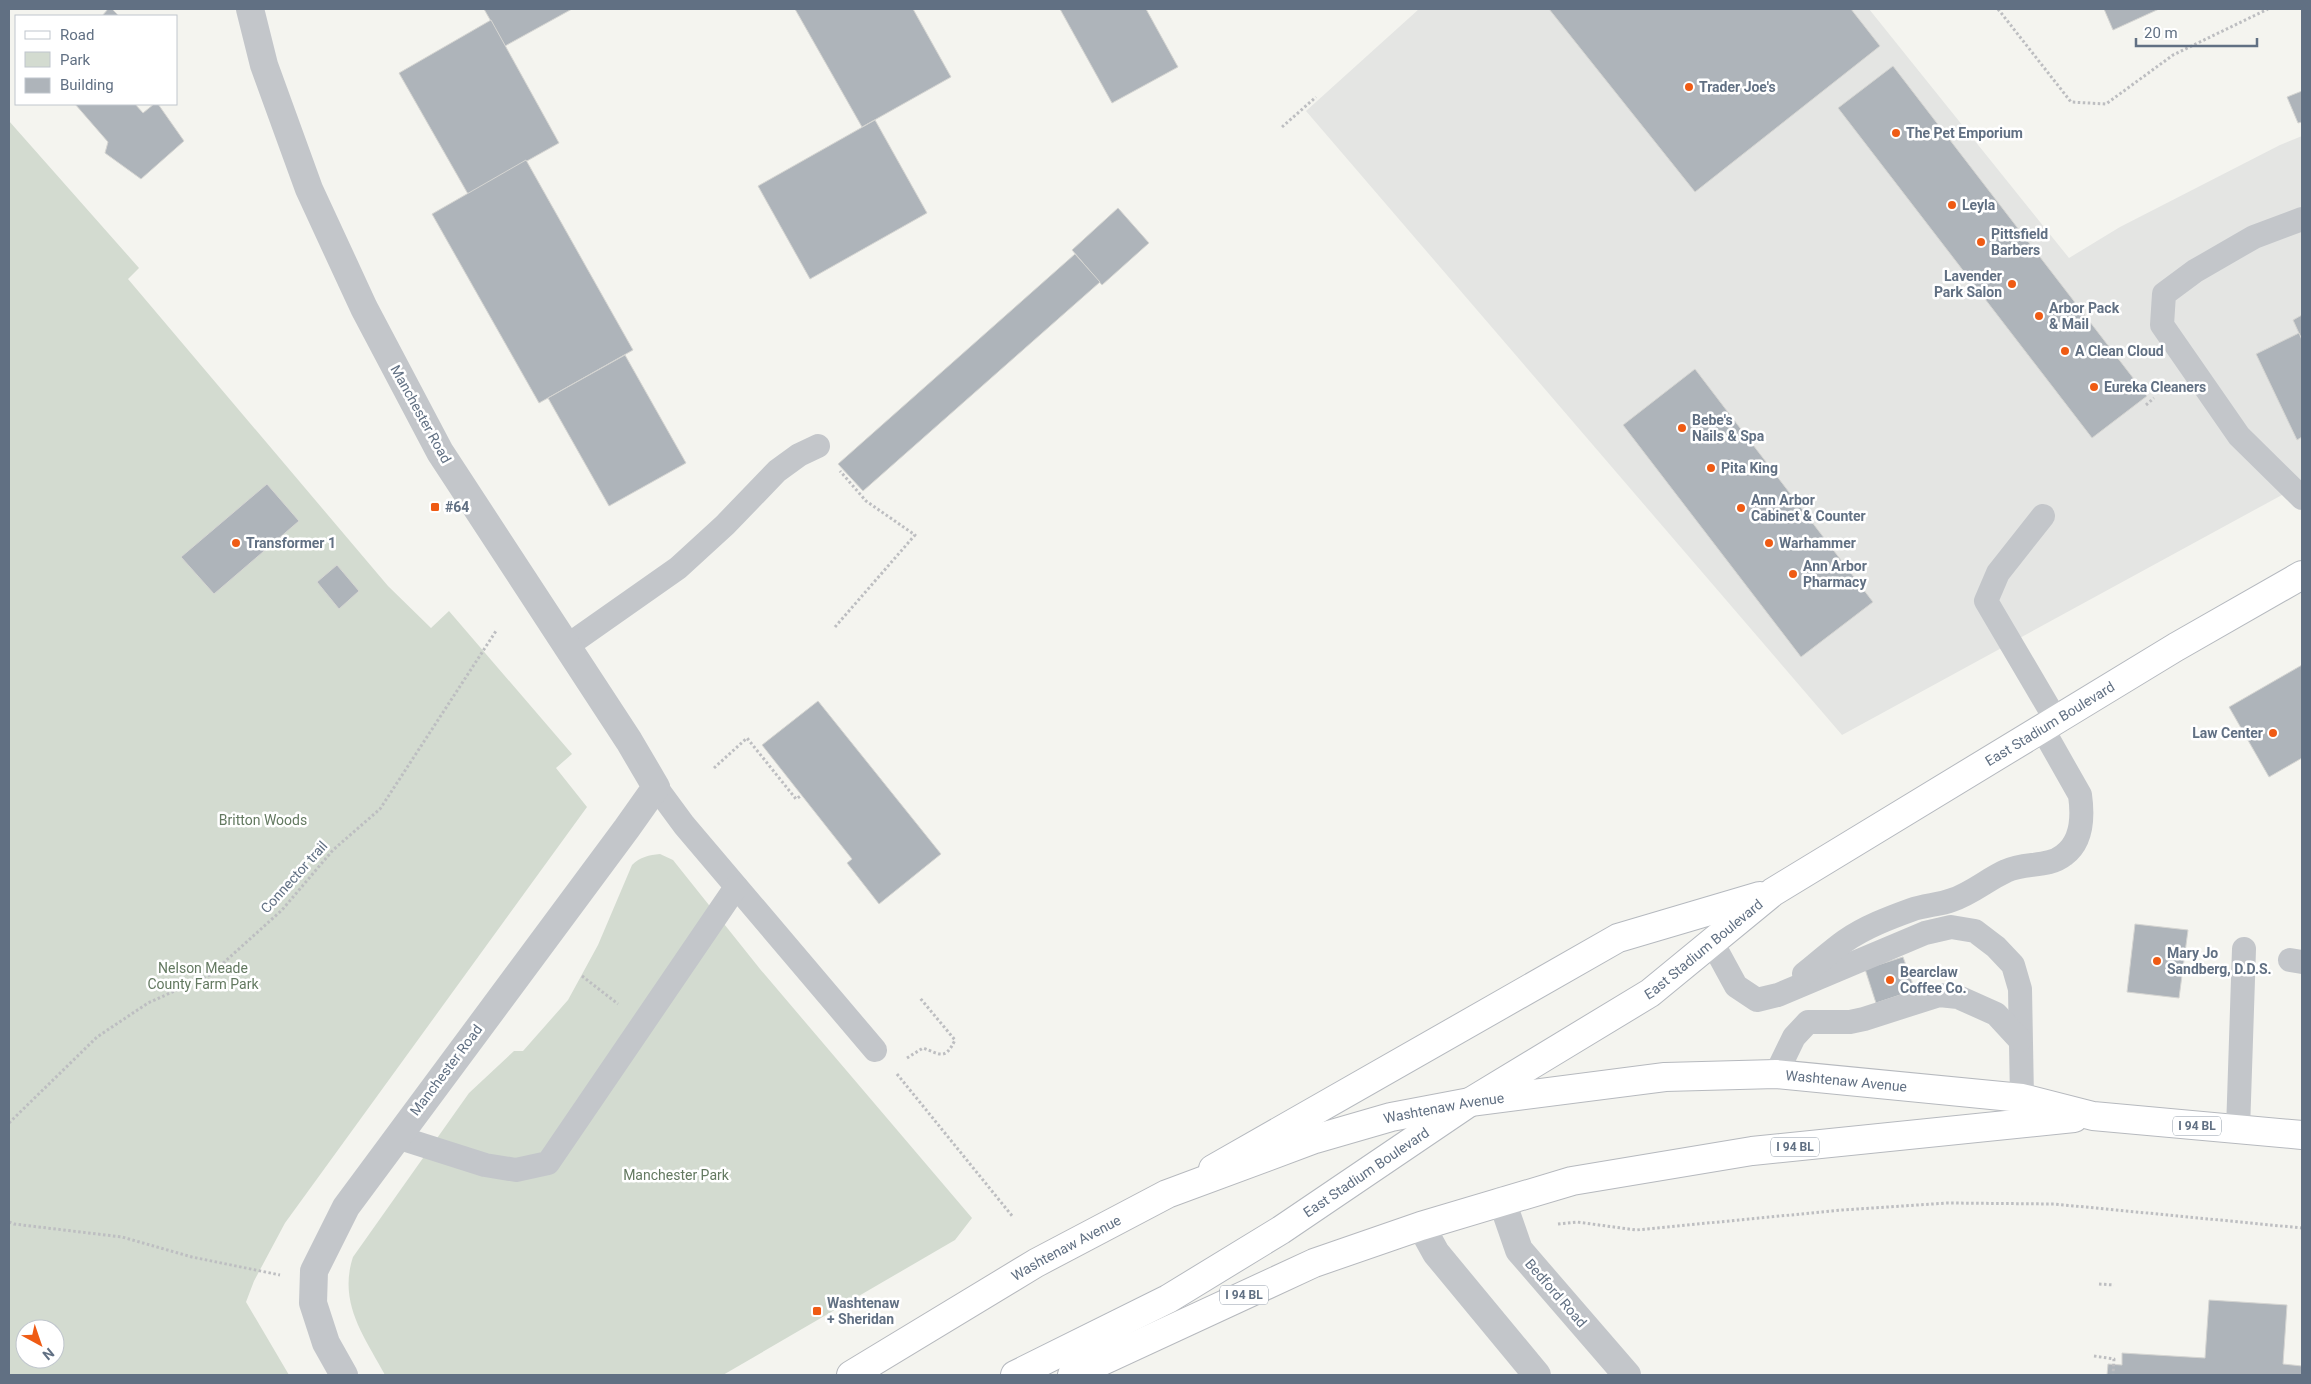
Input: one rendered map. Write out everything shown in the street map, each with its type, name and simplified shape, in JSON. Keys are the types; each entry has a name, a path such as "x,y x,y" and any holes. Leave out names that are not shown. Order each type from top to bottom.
{"main road":[{"name":"East Stadium Boulevard","path":"1015,1375 1168,1298 1281,1230 1470,1102 1650,992 1773,892 2176,647 2302,575"},
{"name":"East Stadium Boulevard","path":"1167,1194 1618,938 1773,892"},
{"name":"Washtenaw Avenue","path":"850,1375 1036,1263 1167,1194 1315,1139 1391,1117 1470,1102 1665,1076 1776,1074 2022,1098 2093,1116 2302,1135"},
{"name":"Washtenaw Avenue","path":"1072,1375 1314,1263 1421,1226 1572,1181 1752,1151 2093,1116"}],"street":[{"name":"Manchester Road","path":"250,9 264,65 309,190 364,308 440,452 629,741 656,787 628,828 346,1207 314,1271 313,1304 326,1343 344,1375"},
{"name":"Bedford Road","path":"1502,1201 1519,1250 1627,1375"},
{"path":"1421,1226 1436,1253 1537,1375"}],"lane":[{"path":"2302,219 2254,237 2194,271 2164,294 2162,324 2239,436 2302,498"},
{"path":"566,646 678,568 726,525 777,472 798,455 818,446"},
{"path":"1909,940 1953,900 2007,870 2023,865 2053,861 2065,854 2075,844 2082,822 2080,795 2049,724 1986,601 1998,573 2043,516"},
{"name":"Manchester Road","path":"656,787 684,825 876,1050"},
{"path":"397,1137 485,1165 516,1170 548,1163 736,887"},
{"path":"1778,995 1846,940 1864,930 1913,910 1953,900"},
{"path":"1712,942 1736,986 1758,1000 1778,995 1925,933 1951,927 1975,931 1996,947 2013,965 2020,989 2022,1098"},
{"path":"2238,1130 2244,949"},
{"path":"1776,1074 1794,1037 1808,1022 1864,1020 1939,995 1958,997 1996,1014 2020,1040"}],"path":[{"path":"1998,9 2071,102 2106,104 2173,55 2268,9"},
{"path":"1282,127 1316,97"},
{"path":"2146,405 2154,398"},
{"path":"818,446 866,501 915,535 835,627"},
{"name":"Connector trail","path":"9,1123 97,1037 148,1003 210,974 282,910 333,850 380,808 496,631"},
{"path":"714,768 747,738 796,799 802,795"},
{"path":"901,1063 923,1048 936,1055 943,1055 950,1050 955,1040 920,998"},
{"path":"893,1069 1013,1217"},
{"path":"1562,1224 1577,1222 1636,1230 1842,1210 1948,1202 2054,1204 2302,1228"},
{"path":"9,1222 122,1237 192,1257 314,1282"},
{"path":"2099,1284 2114,1286"},
{"path":"2094,1356 2114,1359 2113,1375"}],"shaded area":[{"path":"1419,9 1869,9 2069,258 2120,227 2280,145 2302,136 2302,484 1842,735 1306,111"}],"green space":[{"name":"Nelson Meade County Farm Park","path":"9,121 139,268 128,279 388,586 431,628 449,611 572,754 556,768 587,807 285,1223 254,1281 246,1302 289,1375 9,1375"},
{"name":"Manchester Park","path":"660,854 673,860 760,969 972,1218 955,1240 723,1375 385,1375 362,1333 351,1304 349,1274 353,1257 469,1093 514,1051 523,1051 568,1000 598,945 632,865 645,857"}],"building":[{"path":"108,9 112,9 118,15 103,15"},
{"path":"484,9 572,9 505,46"},
{"path":"795,9 913,9 951,77 862,127"},
{"path":"1060,9 1146,9 1178,67 1112,103"},
{"path":"1549,9 1851,9 1880,46 1695,192"},
{"path":"2104,9 2159,9 2113,30"},
{"path":"491,20 559,143 468,194 399,73"},
{"path":"1893,66 2147,396 2092,438 1838,108"},
{"path":"2302,91 2302,122 2298,123 2287,97"},
{"path":"76,105 136,105 143,113 153,105 159,105 184,141 141,179 105,153 108,142"},
{"path":"875,120 927,213 810,279 758,186"},
{"path":"526,160 633,350 539,403 432,214"},
{"path":"1118,208 1149,243 1102,285 1072,250"},
{"path":"1075,254 1100,282 863,491 838,464"},
{"path":"2302,315 2302,340 2293,320"},
{"path":"2299,333 2302,340 2302,437 2297,440 2256,354"},
{"path":"625,355 686,463 609,506 548,398"},
{"path":"1695,369 1873,602 1801,657 1623,425"},
{"name":"Transformer 1","path":"267,484 299,521 214,594 181,557"},
{"path":"337,565 359,591 339,609 317,582"},
{"name":"Law Center","path":"2302,665 2302,758 2269,777 2229,707"},
{"path":"818,701 941,854 879,904 847,863 852,859 762,745"},
{"name":"Mary Jo Sandberg, D.D.S.","path":"2135,924 2188,930 2179,998 2127,992"},
{"name":"Bearclaw Coffee Co.","path":"1903,957 1915,990 1876,1003 1865,969"},
{"path":"2209,1300 2287,1305 2283,1364 2302,1366 2302,1375 2107,1375 2108,1364 2122,1365 2122,1353 2205,1358"}],"place":[{"name":"Trader Joe's","path":"1689,87"},
{"name":"The Pet Emporium","path":"1896,133"},
{"name":"Leyla","path":"1952,205"},
{"name":"Pittsfield Barbers","path":"1981,242"},
{"name":"Lavender Park Salon","path":"2012,284"},
{"name":"Arbor Pack & Mail","path":"2039,316"},
{"name":"A Clean Cloud","path":"2065,351"},
{"name":"Eureka Cleaners","path":"2094,387"},
{"name":"Bebe's Nails & Spa","path":"1682,428"},
{"name":"Pita King","path":"1711,468"},
{"name":"#64","path":"435,507"},
{"name":"Ann Arbor Cabinet & Counter","path":"1741,508"},
{"name":"Transformer 1","path":"236,543"},
{"name":"Warhammer","path":"1769,543"},
{"name":"Ann Arbor Pharmacy","path":"1793,574"},
{"name":"Law Center","path":"2273,733"},
{"name":"Mary Jo Sandberg, D.D.S.","path":"2157,961"},
{"name":"Bearclaw Coffee Co.","path":"1890,980"},
{"name":"Washtenaw + Sheridan","path":"817,1311"}],"park label":[{"name":"Britton Woods","path":"263,820"}]}
